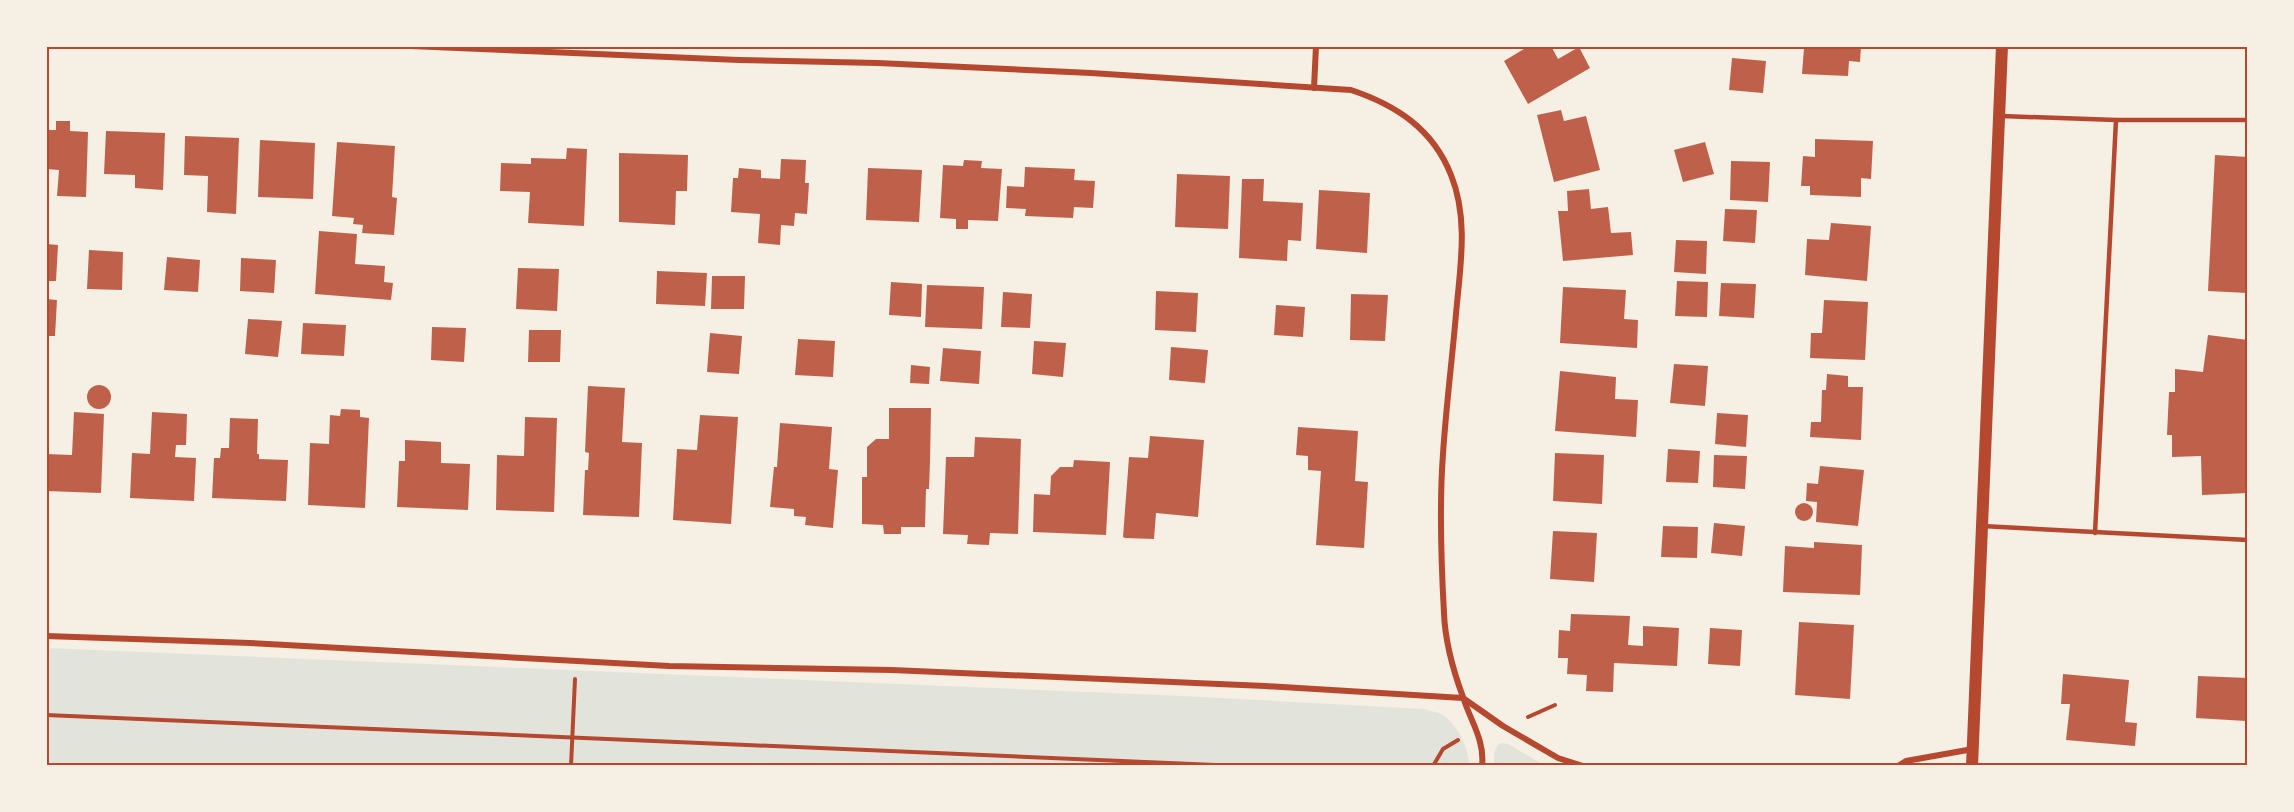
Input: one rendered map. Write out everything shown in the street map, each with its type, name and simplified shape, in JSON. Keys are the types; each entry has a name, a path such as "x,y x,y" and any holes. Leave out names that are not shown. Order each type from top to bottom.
{"main road":[{"path":"1972,765 2002,46"}],"street":[{"path":"411,46 739,60 878,63 1091,73 1351,90 1379,100 1409,117 1440,152 1452,176 1461,208 1462,254 1442,455 1441,564 1446,638 1463,698 1484,751 1482,765"},
{"path":"1314,88 1316,46"},
{"path":"46,636 250,643 669,666 892,670 1265,686 1463,698 1503,726 1558,758 1583,765"},
{"path":"1898,765 1906,761 1973,748"}],"lane":[{"path":"1999,116 2116,120 2247,120"},
{"path":"2095,533 2116,120"},
{"path":"1982,525 2247,540"}],"path":[{"path":"571,765 576,660"},
{"path":"46,715 1239,765"},
{"path":"1433,765 1443,749 1459,740"}],"shaded area":[{"path":"47,648 1184,696 1424,709 1443,715 1458,731 1465,745 1469,765 47,766"},
{"path":"1501,743 1508,744 1544,765 1494,765 1495,750"}],"building":[{"path":"1529,46 1551,46 1558,59 1579,47 1590,68 1528,104 1504,61"},
{"path":"1816,46 1861,46 1860,62 1849,61 1848,76 1802,74 1804,48 1816,48"},
{"path":"1732,58 1766,61 1763,93 1729,90"},
{"path":"1561,110 1564,121 1586,116 1600,170 1554,182 1537,115"},
{"path":"56,121 70,121 70,131 88,132 86,197 57,196 59,170 46,169 46,130 56,130"},
{"path":"106,131 165,133 163,190 135,188 135,175 104,174"},
{"path":"185,136 239,138 236,214 207,212 208,176 184,175"},
{"path":"1815,139 1873,141 1871,179 1861,178 1861,197 1810,195 1810,186 1801,186 1803,156 1815,157"},
{"path":"260,140 315,143 313,199 258,197"},
{"path":"337,142 395,146 392,197 397,198 394,235 362,233 363,225 353,224 354,218 332,216"},
{"path":"1705,142 1714,174 1683,182 1674,150"},
{"path":"567,148 587,149 584,226 528,223 530,192 500,191 501,163 531,164 531,158 566,159"},
{"path":"619,153 688,155 687,191 676,191 675,225 619,222"},
{"path":"2215,155 2248,157 2248,293 2208,291"},
{"path":"781,159 806,160 805,183 809,183 807,214 795,213 794,226 781,225 780,245 758,243 760,214 731,212 733,178 738,178 739,168 761,170 761,178 780,179"},
{"path":"964,160 982,161 981,168 1002,169 998,221 968,220 968,229 956,229 956,219 940,218 943,165 963,166"},
{"path":"1731,161 1770,162 1768,202 1730,200"},
{"path":"1025,167 1075,169 1074,180 1095,181 1093,208 1074,207 1073,218 1025,216 1026,209 1006,208 1007,186 1024,187"},
{"path":"868,168 922,170 919,222 866,220"},
{"path":"1177,174 1230,176 1228,229 1175,227"},
{"path":"1242,179 1264,179 1263,201 1303,203 1301,241 1288,240 1287,261 1239,258"},
{"path":"1589,189 1591,209 1608,207 1611,233 1631,232 1633,255 1563,261 1558,211 1568,211 1567,191"},
{"path":"1319,190 1370,193 1367,253 1316,249"},
{"path":"1725,209 1757,210 1755,243 1723,241"},
{"path":"1831,223 1871,226 1867,281 1805,275 1807,239 1829,240"},
{"path":"319,231 357,234 355,264 385,266 384,282 393,283 391,300 315,294"},
{"path":"1676,240 1707,241 1706,274 1674,272"},
{"path":"46,244 58,245 56,281 46,281"},
{"path":"89,250 123,252 122,290 87,289"},
{"path":"167,257 200,260 198,292 164,290"},
{"path":"241,258 276,260 274,293 240,291"},
{"path":"518,268 559,269 557,311 516,309"},
{"path":"657,271 707,273 705,306 656,304"},
{"path":"712,276 745,276 744,309 711,309"},
{"path":"1677,281 1708,282 1707,317 1675,316"},
{"path":"891,282 922,284 921,317 889,315"},
{"path":"1721,283 1756,284 1754,318 1719,316"},
{"path":"927,285 984,287 982,329 925,327"},
{"path":"1563,287 1626,290 1624,319 1638,320 1637,348 1560,343"},
{"path":"1156,291 1198,293 1196,332 1155,330"},
{"path":"1003,292 1032,294 1030,328 1001,327"},
{"path":"1351,294 1388,295 1385,341 1350,340"},
{"path":"46,299 57,300 55,336 46,336"},
{"path":"1824,300 1868,302 1865,360 1810,358 1811,333 1822,333"},
{"path":"1276,305 1305,307 1303,337 1274,335"},
{"path":"248,319 282,321 278,357 245,354"},
{"path":"303,323 346,325 344,356 301,354"},
{"path":"432,327 466,328 464,362 431,360"},
{"path":"529,330 561,330 560,362 528,362"},
{"path":"710,333 742,336 739,374 707,372"},
{"path":"2208,335 2248,340 2248,493 2202,495 2201,456 2172,457 2172,435 2167,435 2169,392 2175,392 2175,369 2203,372"},
{"path":"798,339 835,341 833,377 795,375"},
{"path":"1034,341 1066,343 1063,377 1032,374"},
{"path":"1171,347 1208,350 1205,383 1169,380"},
{"path":"943,348 981,351 979,384 940,381"},
{"path":"1674,364 1708,366 1705,406 1670,403"},
{"path":"911,365 930,367 929,384 910,383"},
{"path":"1560,371 1616,377 1615,399 1638,400 1636,437 1555,431"},
{"path":"1827,374 1848,376 1848,387 1863,387 1861,440 1810,437 1811,422 1821,422 1822,390 1826,390"},
{"path":"99,385 104,386 110,392 110,402 104,408 99,409 94,408 88,402 87,397 88,392 94,386"},
{"path":"588,386 625,388 622,442 642,443 639,517 583,515 585,470 588,470 589,453 585,452"},
{"path":"889,408 931,408 929,489 926,489 925,527 901,527 901,534 884,534 883,525 862,524 862,477 867,477 867,447 876,439 889,439"},
{"path":"341,409 360,410 360,417 369,418 365,508 308,505 310,443 329,444 330,415 340,416"},
{"path":"74,412 104,414 101,493 46,491 46,454 72,455"},
{"path":"152,412 187,414 186,445 176,445 175,457 196,458 194,501 130,498 132,453 150,454"},
{"path":"1717,413 1748,415 1746,447 1715,444"},
{"path":"700,415 738,417 731,524 673,520 677,449 697,450"},
{"path":"525,417 557,418 554,512 496,510 497,455 524,456"},
{"path":"230,418 258,419 257,454 259,454 259,459 288,460 286,501 212,498 214,458 220,458 221,448 229,448"},
{"path":"780,423 832,427 829,469 838,470 833,528 805,525 806,517 794,516 794,509 770,507 774,467 777,467"},
{"path":"1298,427 1358,431 1355,481 1368,482 1364,548 1316,545 1321,471 1308,470 1308,456 1296,455"},
{"path":"1150,436 1204,440 1198,517 1156,513 1154,539 1125,538 1123,537 1129,457 1148,458"},
{"path":"975,437 1021,439 1018,534 990,533 989,545 967,544 968,535 943,534 946,457 974,457"},
{"path":"405,440 441,442 441,463 470,464 468,510 397,507 399,461 405,461"},
{"path":"1668,449 1700,451 1698,483 1666,482"},
{"path":"1555,453 1604,455 1602,504 1553,501"},
{"path":"1714,455 1747,456 1745,489 1713,487"},
{"path":"1074,460 1110,462 1106,535 1033,532 1034,494 1050,495 1051,476 1060,467 1073,467"},
{"path":"1820,466 1864,470 1858,526 1816,522 1817,502 1806,501 1807,483 1818,484"},
{"path":"1804,503 1810,506 1813,512 1810,518 1804,521 1798,518 1795,512 1798,506"},
{"path":"1714,523 1745,526 1742,556 1711,553"},
{"path":"1663,526 1698,527 1697,558 1661,557"},
{"path":"1553,531 1597,533 1594,582 1550,579"},
{"path":"1814,542 1862,545 1860,595 1783,592 1785,546 1814,548"},
{"path":"1571,614 1630,616 1628,645 1643,646 1643,626 1679,628 1677,666 1614,663 1613,692 1586,691 1587,675 1567,674 1568,658 1558,658 1559,630 1570,631"},
{"path":"1799,622 1854,625 1850,699 1795,695"},
{"path":"1710,628 1742,630 1740,666 1708,664"},
{"path":"2063,674 2129,680 2125,722 2137,723 2135,746 2066,740 2070,704 2061,704"},
{"path":"2198,676 2248,678 2246,721 2196,718"}]}
